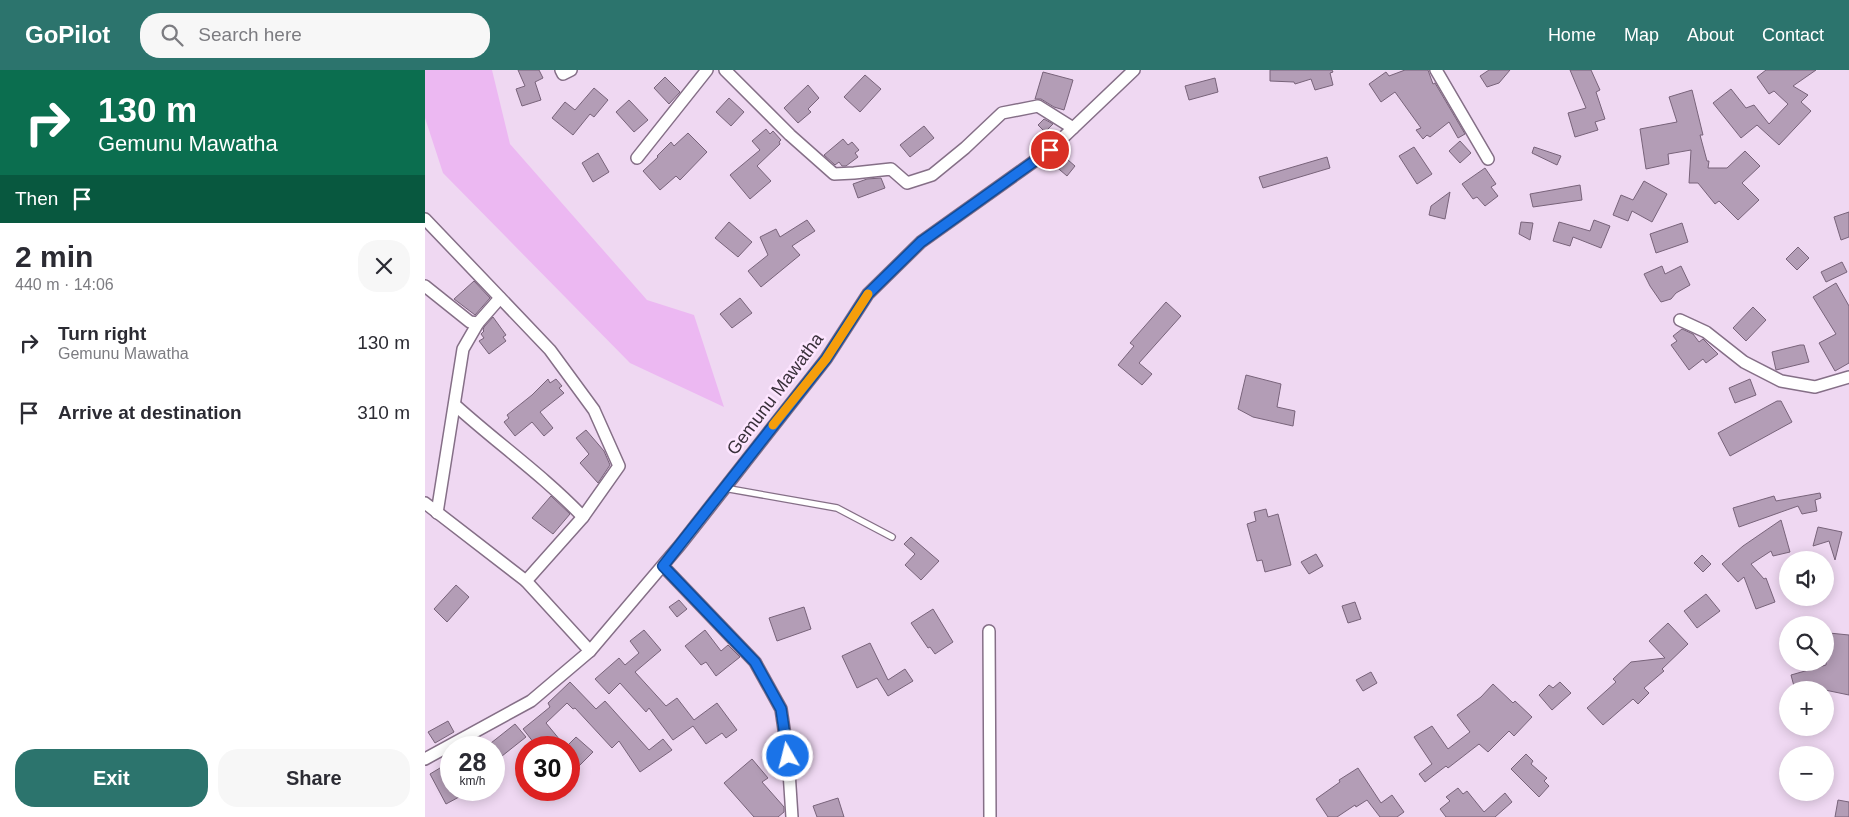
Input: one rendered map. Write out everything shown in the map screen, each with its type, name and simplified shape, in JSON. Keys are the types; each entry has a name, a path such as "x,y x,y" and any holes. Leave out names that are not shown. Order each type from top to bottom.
{"street":[{"path":"561,70 563,74 571,70"},
{"path":"637,158 707,70"},
{"path":"725,70 789,135 835,174 891,168 907,183 932,175 965,148 1003,112 1038,106 1073,128"},
{"name":"Gemunu Mawatha","path":"425,759 531,701 591,651 663,566 826,359 868,294 921,242 1050,150 1134,70"},
{"path":"1435,70 1488,159"},
{"path":"425,219 550,350 594,410 619,466 583,517 526,580"},
{"path":"425,286 469,322 478,323"},
{"path":"437,513 463,349 478,323 500,298"},
{"path":"1680,320 1707,332 1744,362 1781,381 1815,387 1849,377"},
{"path":"455,404 492,438 557,490 583,517"},
{"path":"425,503 526,580 591,651"},
{"path":"663,566 755,662 781,709 788,756 792,817"},
{"path":"989,631 990,817"}],"lane":[{"path":"724,488 837,508 892,537"}],"shaded area":[{"path":"425,70 492,70 510,144 647,300 694,315 724,407 630,363 443,173 425,118"}],"building":[{"path":"518,70 539,70 543,78 535,82 541,100 522,106 516,89 525,86"},
{"path":"1270,70 1332,70 1333,72 1330,73 1333,85 1315,90 1311,79 1295,84 1294,82 1270,81"},
{"path":"1405,70 1428,70 1433,84 1435,83 1465,134 1458,138 1449,122 1430,137 1427,135 1423,139 1416,130 1421,128 1395,92 1381,102 1369,84 1386,72 1389,76"},
{"path":"1489,70 1510,70 1499,83 1487,87 1480,76"},
{"path":"1570,70 1591,70 1600,90 1596,92 1605,119 1595,122 1598,130 1575,137 1568,113 1586,108"},
{"path":"1766,70 1816,70 1793,86 1808,95 1801,102 1811,111 1779,145 1757,125 1741,138 1713,103 1731,89 1746,108 1754,105 1769,124 1788,104 1774,91 1769,94 1757,77"},
{"path":"1043,72 1073,80 1064,110 1054,107 1041,99 1035,99"},
{"path":"865,75 881,89 860,112 844,97"},
{"path":"665,77 680,92 669,104 654,88"},
{"path":"1215,78 1218,92 1189,100 1185,86"},
{"path":"808,85 819,98 808,109 811,112 798,123 784,108"},
{"path":"594,88 608,100 594,117 590,114 573,135 552,118 565,102 575,110"},
{"path":"1692,90 1703,135 1700,135 1707,161 1709,161 1708,168 1727,168 1745,151 1760,166 1742,183 1759,200 1738,220 1719,201 1715,204 1698,183 1689,183 1691,150 1668,154 1669,164 1646,169 1640,129 1677,122 1669,97"},
{"path":"729,98 744,112 731,126 716,112"},
{"path":"629,100 648,120 634,132 616,112"},
{"path":"1044,119 1053,124 1045,132 1038,125"},
{"path":"924,126 934,138 910,157 900,145"},
{"path":"766,129 770,134 773,131 781,140 780,144 757,166 771,181 750,199 730,175 760,150 752,141"},
{"path":"688,133 707,152 680,180 676,176 660,190 643,171 671,142 674,146"},
{"path":"843,139 848,145 852,142 859,150 855,153 858,157 846,166 842,166 839,162 835,165 824,155"},
{"path":"1460,141 1471,153 1460,163 1449,151"},
{"path":"1414,147 1432,174 1417,184 1399,156"},
{"path":"1534,147 1561,156 1557,165 1532,153"},
{"path":"598,153 609,172 593,182 582,163"},
{"path":"1061,154 1075,166 1067,176 1053,164"},
{"path":"1327,157 1330,168 1263,188 1259,177"},
{"path":"1485,168 1496,184 1491,187 1498,196 1485,206 1477,197 1473,199 1462,184"},
{"path":"881,178 885,188 858,198 853,184 867,179"},
{"path":"1644,181 1667,194 1652,222 1632,211 1628,221 1613,215 1621,195 1633,200"},
{"path":"1580,185 1582,200 1533,207 1530,194"},
{"path":"1450,192 1445,219 1429,215 1431,206"},
{"path":"1849,212 1849,237 1841,240 1834,217"},
{"path":"807,220 815,231 792,246 800,255 761,287 748,271 768,255 760,237 776,229 780,237"},
{"path":"1594,220 1610,226 1601,248 1573,237 1570,246 1553,241 1559,222 1590,231"},
{"path":"729,222 752,242 738,257 715,238"},
{"path":"1521,222 1533,223 1530,240 1519,234"},
{"path":"1682,223 1688,242 1656,253 1650,234"},
{"path":"1798,247 1809,258 1797,270 1786,259"},
{"path":"1842,262 1847,272 1826,282 1821,272"},
{"path":"1662,266 1665,274 1681,266 1690,285 1676,293 1671,299 1661,302 1644,274"},
{"path":"474,281 490,298 475,315 454,299"},
{"path":"1836,283 1849,306 1849,363 1835,371 1819,343 1836,334 1813,297"},
{"path":"740,298 752,313 732,328 720,314"},
{"path":"1166,302 1181,316 1139,363 1152,374 1142,385 1118,365 1134,346 1130,343"},
{"path":"1753,307 1766,320 1746,341 1733,328"},
{"path":"493,317 506,335 503,337 506,341 489,354 479,341 484,338 481,334 484,331 484,327"},
{"path":"1682,329 1693,334 1699,342 1703,339 1718,354 1706,363 1703,359 1689,370 1671,345 1677,341 1673,336"},
{"path":"1804,345 1809,362 1776,370 1772,352"},
{"path":"1246,375 1281,384 1277,407 1295,411 1293,426 1253,417 1238,409"},
{"path":"548,379 550,383 556,379 562,386 559,388 564,393 540,412 553,428 544,436 532,422 515,436 504,422 509,418 507,415"},
{"path":"1750,379 1756,395 1735,403 1729,388"},
{"path":"1777,401 1781,401 1792,422 1730,456 1718,433"},
{"path":"586,430 604,451 610,465 598,483 580,463 589,454 576,438"},
{"path":"1820,493 1821,498 1815,500 1817,511 1802,514 1798,506 1739,527 1733,508 1774,496 1776,501"},
{"path":"551,496 570,514 553,534 532,518"},
{"path":"1266,509 1268,517 1278,514 1291,565 1265,572 1262,560 1257,561 1247,524 1256,521 1254,512"},
{"path":"1781,520 1790,551 1779,551 1779,555 1773,556 1771,551 1751,564 1764,579 1766,578 1775,602 1756,609 1744,577 1738,582 1722,564 1743,546"},
{"path":"1818,527 1842,532 1835,560 1834,551 1832,551 1829,541 1813,546"},
{"path":"911,537 939,561 921,580 905,565 915,554 904,544"},
{"path":"1316,554 1323,566 1309,574 1301,562"},
{"path":"1702,555 1711,564 1703,572 1694,563"},
{"path":"456,585 469,597 447,622 434,609"},
{"path":"1706,594 1720,611 1697,628 1684,611"},
{"path":"679,600 687,609 677,617 669,607"},
{"path":"1355,602 1361,619 1348,623 1342,606"},
{"path":"804,607 811,629 777,641 769,618"},
{"path":"933,609 953,642 935,654 930,647 928,648 911,623"},
{"path":"1668,623 1688,644 1662,669 1664,671 1644,688 1649,693 1638,704 1633,699 1603,725 1587,708 1616,682 1613,679 1631,662 1665,658 1649,641"},
{"path":"644,630 661,650 635,672 666,706 677,698 694,720 717,703 737,730 726,738 722,733 706,744 693,726 673,740 649,708 646,712 620,683 609,694 595,679 619,658 625,665 639,653 630,641"},
{"path":"705,630 721,651 728,645 740,657 716,676 706,662 701,665 685,646"},
{"path":"1834,634 1849,635 1849,695 1834,692 1834,681 1793,681 1791,675 1805,671 1834,671"},
{"path":"870,643 888,680 905,669 913,681 888,696 877,678 857,688 842,656"},
{"path":"1371,672 1377,683 1363,691 1356,680"},
{"path":"570,682 596,709 605,701 649,750 663,739 672,750 640,772 619,741 612,748 575,708 573,709 567,703 546,723 557,736 529,736 523,729 550,707 548,703"},
{"path":"1560,682 1571,693 1552,710 1539,695 1549,685 1553,688"},
{"path":"1493,684 1513,703 1515,701 1532,717 1514,736 1509,731 1488,752 1479,744 1448,768 1446,766 1425,782 1419,774 1432,764 1414,737 1432,726 1448,749 1470,732 1457,715 1481,697"},
{"path":"448,721 454,732 447,736 440,736 440,740 435,743 428,732"},
{"path":"515,724 525,736 515,736 515,746 505,754 505,736 500,736"},
{"path":"580,741 593,752 580,765"},
{"path":"1526,754 1533,761 1531,764 1547,778 1544,781 1549,786 1539,797 1511,769"},
{"path":"752,759 768,778 762,782 784,807 784,812 778,817 754,817 724,783"},
{"path":"440,768 440,793 430,774"},
{"path":"1358,768 1381,803 1392,795 1404,812 1397,817 1380,817 1367,800 1356,807 1355,805 1337,817 1328,817 1316,799 1340,782 1339,780"},
{"path":"1458,788 1463,794 1467,791 1484,812 1505,793 1512,802 1495,817 1446,817 1440,809 1450,801 1446,797"},
{"path":"838,798 844,817 817,817 813,806"},
{"path":"1838,800 1849,802 1849,817 1835,817"}],"slow traffic":[{"path":"773,425 826,359 868,294"}],"route":[{"path":"788,756 781,709 755,662 663,566 826,359 868,294 921,242 1050,150"}]}
